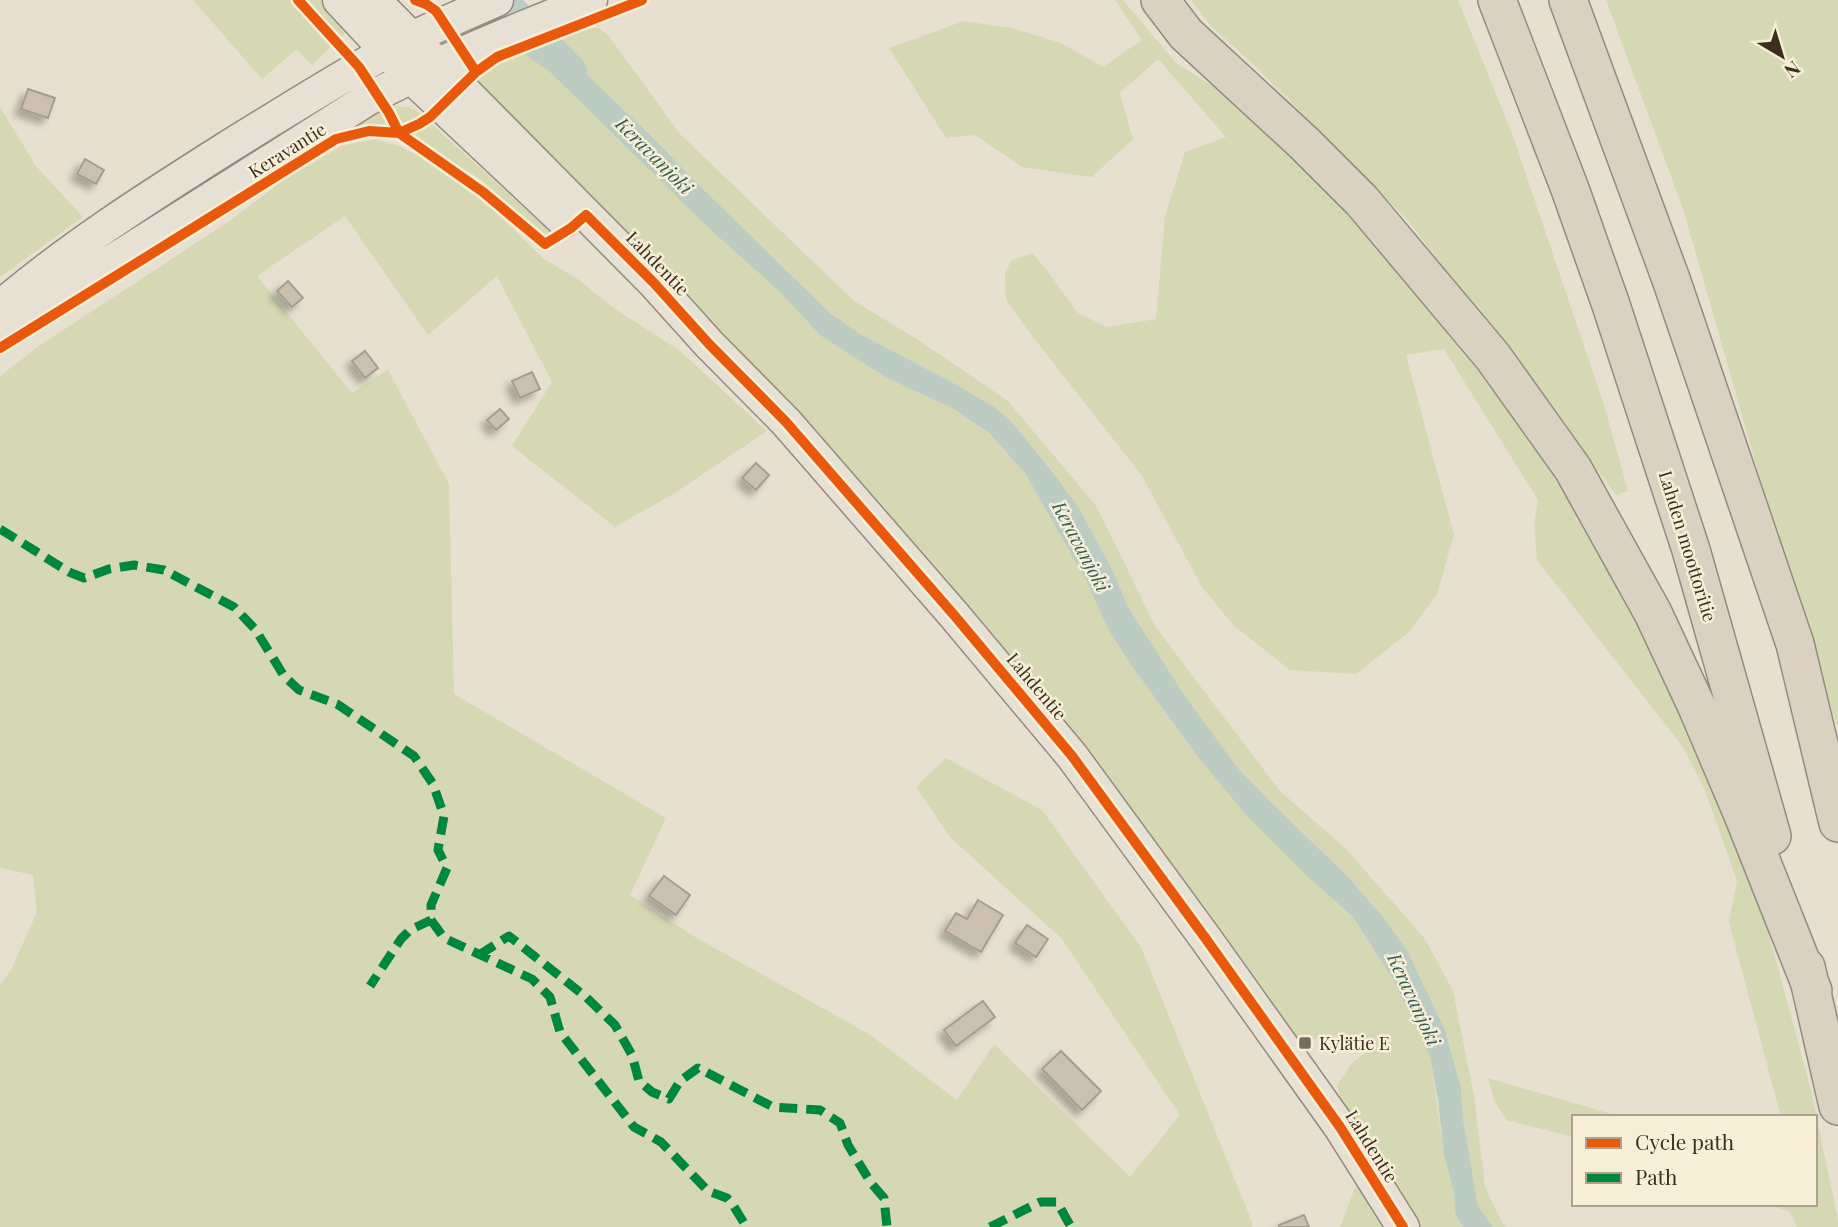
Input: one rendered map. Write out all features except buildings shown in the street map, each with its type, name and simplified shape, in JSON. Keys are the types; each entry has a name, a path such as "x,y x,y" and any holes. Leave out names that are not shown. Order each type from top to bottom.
{"highway":[{"path":"1160,0 1186,34 1304,143 1362,201 1493,357 1573,469 1653,613 1692,695 1813,991"},
{"name":"Lahden moottoritie","path":"1497,0 1570,189 1611,305 1691,550 1766,810 1813,991 1838,1105"},
{"path":"1568,0 1672,282 1795,644 1838,823"}],"main road":[{"name":"Lahdentie","path":"339,0 400,45 424,71 654,283 839,482 1072,756 1340,1127 1403,1227"},
{"name":"Lahdentie","path":"374,0 400,45"},
{"name":"Keravantie","path":"0,306 60,258 169,184 359,67 497,0"},
{"name":"Keravantie","path":"0,332 368,99 483,44 591,0"}],"green space":[{"path":"193,0 380,0 312,65 297,49 262,79"},
{"path":"1115,0 1123,0 1176,63 1217,89 1283,139 1380,241 1562,474 1643,610 1728,806 1770,939 1816,1115 1780,1115 1729,922 1737,881 1704,788 1683,747 1537,560 1534,525 1538,500 1444,349 1406,355 1454,535 1437,594 1409,632 1356,674 1290,670 1233,625 1202,587 1142,476 1006,299 1005,273 1011,261 1032,253 1078,313 1107,327 1156,319 1165,216 1185,152 1226,137 1158,59 1120,93 1133,139 1092,177 1022,167 975,135 946,138 889,48 964,21 1012,28 1061,43 1103,67 1142,40"},
{"path":"1191,0 1458,0 1513,136 1604,405 1628,491 1616,495 1410,223 1256,67 1211,26"},
{"path":"1606,0 1838,0 1838,728 1805,636 1683,209"},
{"path":"581,28 599,28 608,35 680,134 854,301 920,341 1008,401 1097,507 1155,626 1279,790 1346,849 1425,939 1453,991 1474,1096 1485,1187 1507,1227 1493,1227 1478,1206 1463,1119 1461,1088 1445,1030 1407,950 1349,878 1237,767 1183,695 1128,607 1113,571 1077,505 1052,470 1011,421 948,380 860,334 830,313 581,69 562,36"},
{"path":"523,53 550,71 781,292 821,336 885,377 954,409 989,433 1025,473 1086,580 1108,629 1131,665 1198,757 1309,878 1353,917 1394,981 1430,1055 1444,1155 1454,1193 1455,1213 1463,1227 1421,1227 1386,1170 1346,1114 1337,1085 1353,1062 1372,1048 1362,1038 1295,1039 1103,777 470,90 485,70"},
{"path":"391,106 417,111 553,234 550,238 544,238 480,179 401,127 377,127 340,134 370,115"},
{"path":"0,107 36,166 83,217 0,277"},
{"path":"377,139 401,147 442,168 490,207 543,258 680,351 767,431 675,493 615,527 512,446 552,382 497,276 428,335 345,216 257,276 352,393 388,370 449,484 454,694 666,818 630,895 695,937 869,1034 957,1100 994,1044 1130,1177 1180,1115 1062,939 950,837 916,787 946,758 1042,810 1141,947 1252,1227 0,1227 0,985 11,970 37,912 33,875 0,868 0,376 39,346 234,218 281,182 343,145"},
{"path":"1488,1078 1615,1115 1572,1115 1572,1136 1506,1120 1494,1100"},
{"path":"1817,1119 1838,1227 1797,1227 1790,1212 1774,1206 1817,1206"},
{"path":"1358,1180 1388,1227 1340,1227"}],"water":[{"path":"562,36 581,69 830,313 860,334 994,407 1011,421 1052,471 1077,505 1113,571 1128,607 1184,695 1237,767 1349,878 1407,950 1445,1030 1461,1088 1463,1119 1478,1206 1493,1227 1463,1227 1455,1213 1454,1193 1444,1155 1430,1056 1394,981 1353,917 1309,878 1247,816 1198,757 1131,665 1108,629 1086,580 1025,473 989,433 954,409 885,377 821,336 780,292 711,230 550,72 523,53"}],"waterway":[{"name":"Keravanjoki","path":"502,0 572,71"}],"marked path":[{"path":"0,529 69,572 84,578 109,569 134,565 164,570 234,607 255,629 284,676 299,690 337,704 414,756 433,784 444,816 438,850 447,868 431,905 431,920 410,930 401,939 370,986"},
{"path":"431,920 444,938 532,979 550,997 560,1032 634,1127 661,1142 708,1191 727,1198 749,1227"},
{"path":"479,955 509,936 586,997 615,1025 632,1055 639,1081 652,1092 669,1099 680,1081 698,1068 773,1107 820,1110 840,1123 848,1145 871,1183 884,1198 887,1227"},
{"path":"990,1227 1040,1202 1057,1202 1071,1227"}],"cycle path":[{"path":"298,0 359,67 399,133 483,192 545,244 586,215 786,422 1072,756 1340,1127 1403,1227"},
{"path":"415,0 436,11 476,72"},
{"path":"0,348 336,139 369,131 399,133 419,124 430,117 476,72 497,57 642,0"}],"place":[{"name":"Kylätie E","path":"1305,1043"}]}
